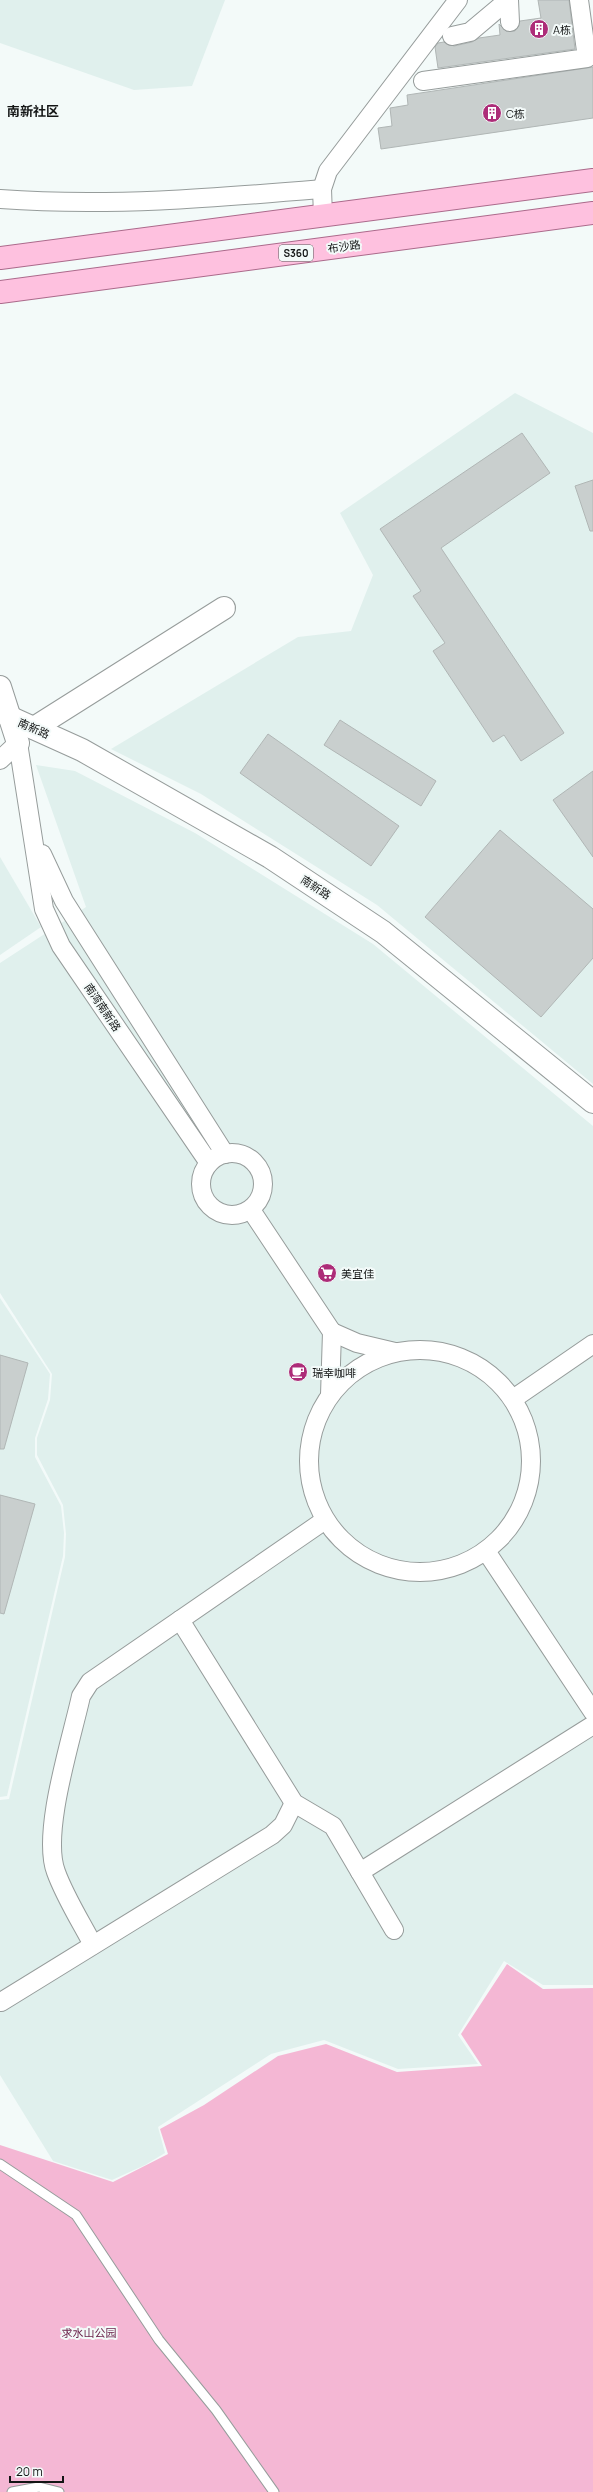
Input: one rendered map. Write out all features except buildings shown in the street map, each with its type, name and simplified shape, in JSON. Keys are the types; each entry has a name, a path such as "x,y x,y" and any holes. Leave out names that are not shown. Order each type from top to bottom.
{"main road":[{"path":"0,258 593,180"},
{"name":"布沙路","path":"0,292 593,213"}],"street":[{"path":"323,216 322,189 328,172 458,0"},
{"path":"508,0 510,22"},
{"path":"452,36 470,32 508,0"},
{"path":"423,81 450,83 551,69 587,58 588,45 579,0"},
{"path":"0,199 56,203 113,202 322,189"},
{"path":"34,728 224,608"},
{"name":"南湾南新路","path":"0,687 18,743 34,835 44,909 61,946 209,1163"},
{"name":"南新路","path":"9,717 82,750 270,857 383,932 593,1102"},
{"path":"0,760 18,743"},
{"name":"南湾南新路","path":"34,835 64,901 225,1154"},
{"path":"225,1154 243,1155 252,1160 259,1168 264,1186 258,1202 251,1210 231,1216 212,1209 204,1200 200,1181 209,1163 225,1154"},
{"path":"251,1210 332,1332 357,1343 395,1352"},
{"path":"330,1395 332,1332"},
{"path":"513,1399 593,1344"},
{"path":"423,1349 457,1356 489,1373 513,1399 528,1433 531,1452 529,1484 522,1507 511,1526 486,1551 448,1568 412,1572 395,1569 360,1554 339,1538 317,1505 311,1487 308,1457 313,1428 330,1395 344,1379 358,1368 378,1358 395,1352 423,1349"},
{"path":"93,1945 55,1871 51,1841 58,1796 82,1696 90,1682 326,1520"},
{"path":"486,1551 593,1712"},
{"path":"180,1620 294,1803 333,1826 394,1930"},
{"path":"360,1872 593,1725"},
{"path":"1,2002 272,1835 283,1825 294,1803"}],"lane":[{"path":"0,2164 76,2216 159,2340 216,2410 274,2492"},
{"path":"12,2492 39,2487 59,2492"}],"shaded area":[{"path":"0,0 225,0 192,86 134,90 0,43"},
{"path":"515,393 593,433 593,1084 377,905 201,794 111,749 298,637 351,631 373,575 340,513"},
{"path":"36,765 75,771 195,833 373,944 593,1126 593,1985 543,1985 504,1961 458,2035 478,2064 398,2069 324,2040 271,2054 158,2127 165,2153 145,2165 112,2180 53,2161 0,2075 0,1800 9,1799 65,1557 66,1534 63,1505 37,1455 37,1438 50,1400 52,1374 0,1293 0,963 86,907"},
{"path":"0,857 41,927 0,955"},
{"path":"0,1298 50,1374 48,1399 35,1438 35,1457 61,1506 64,1533 63,1556 7,1796 0,1797"}],"green space":[{"name":"求水山公园","path":"507,1964 543,1989 593,1988 593,2492 0,2492 0,2145 113,2182 168,2154 160,2129 204,2105 278,2056 326,2044 397,2072 482,2066 461,2034"}],"place":[{"name":"A栋","path":"539,29"},
{"name":"C栋","path":"492,113"},
{"name":"美宜佳","path":"327,1273"},
{"name":"瑞幸咖啡","path":"298,1372"}],"district":[{"name":"南新社区","path":"33,111"}]}
